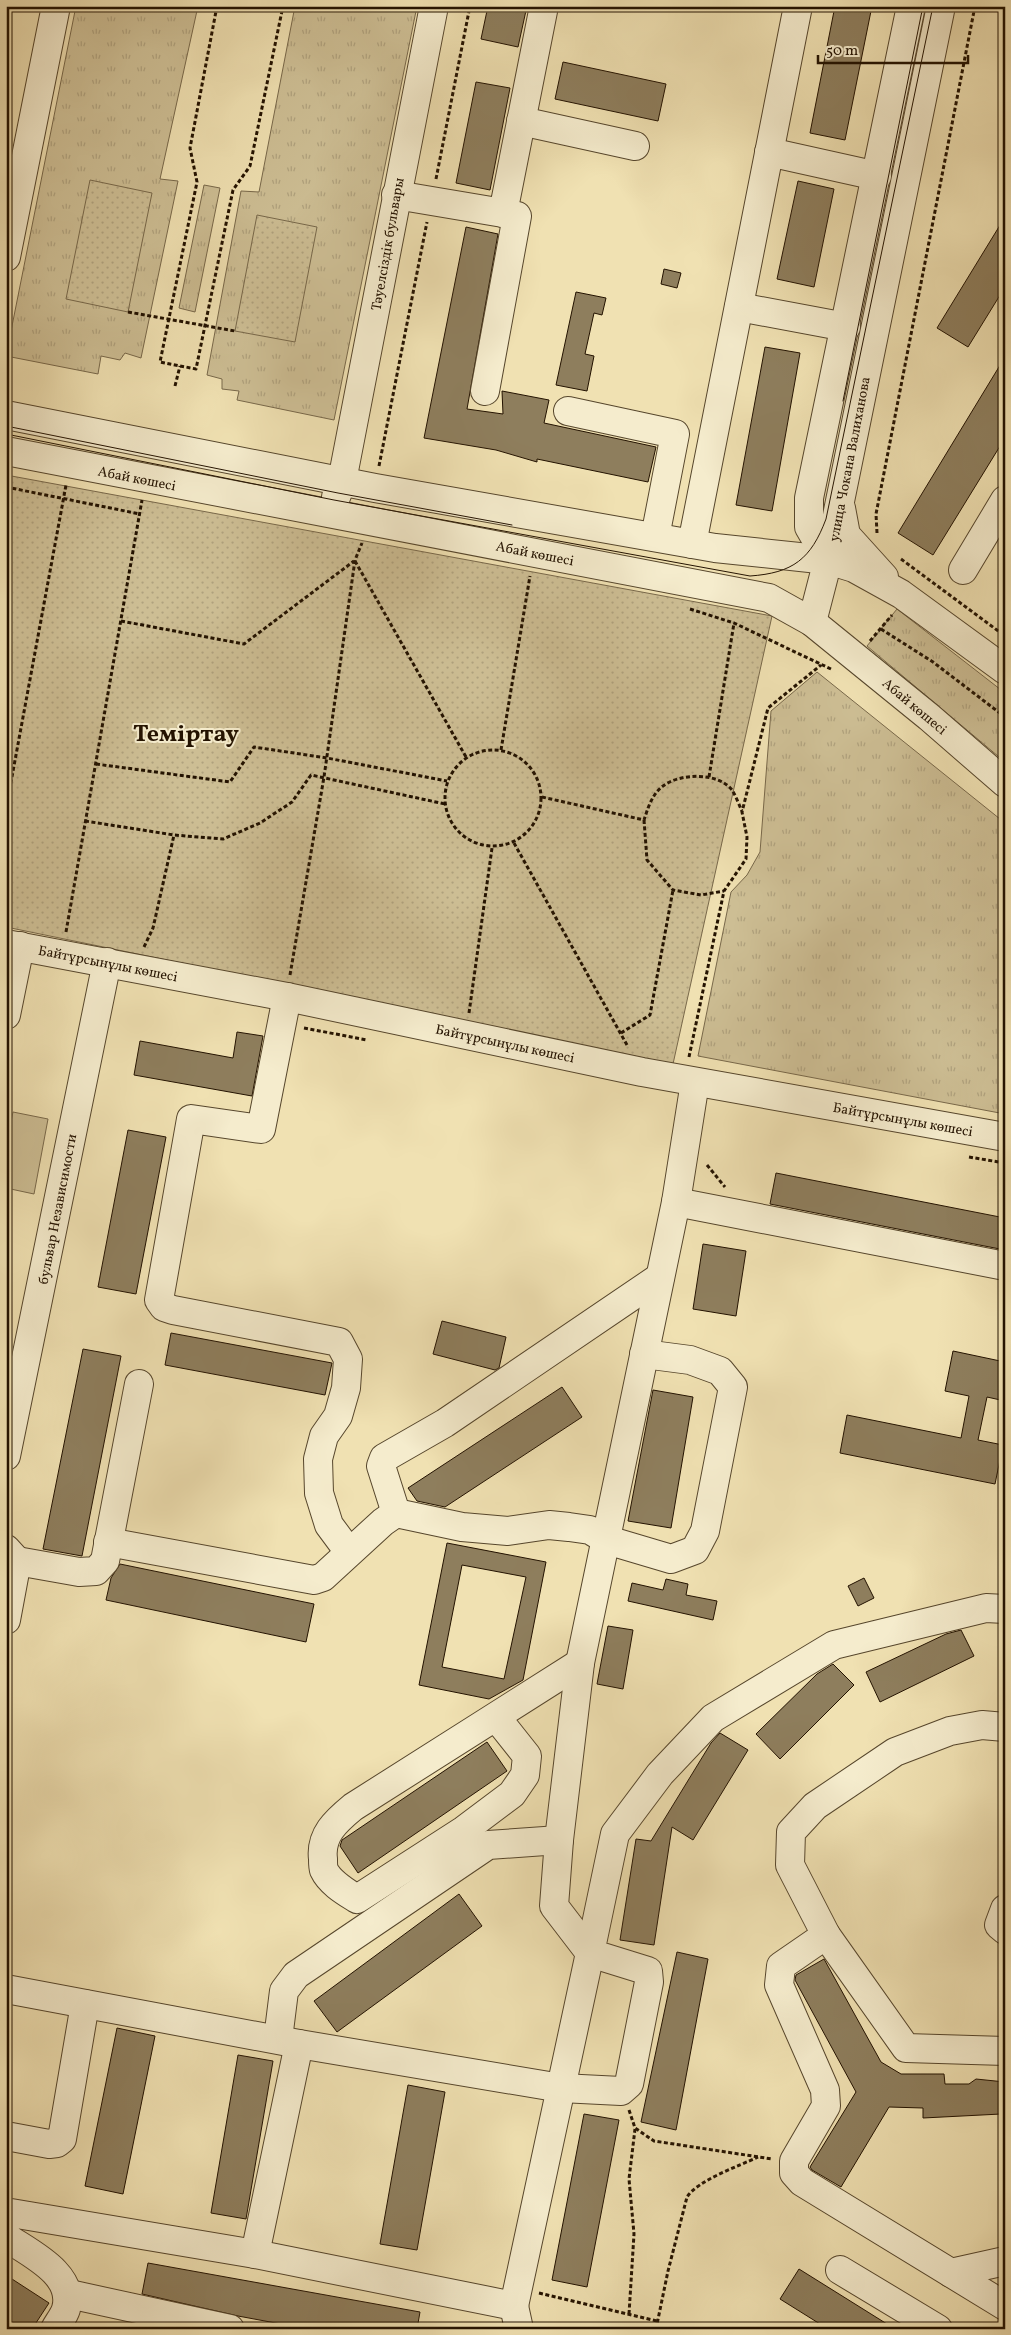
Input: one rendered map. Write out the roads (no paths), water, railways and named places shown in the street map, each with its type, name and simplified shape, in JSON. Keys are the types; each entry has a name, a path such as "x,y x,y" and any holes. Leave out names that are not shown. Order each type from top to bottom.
{"street":[{"path":"6,257 16,159 56,6"},
{"name":"Тәуелсіздік бульвары","path":"326,514 342,481 434,6"},
{"path":"503,213 544,6"},
{"path":"692,544 798,6"},
{"name":"улица Чокана Валиханова","path":"828,560 809,527 809,498 846,327 911,6"},
{"name":"улица Чокана Валиханова","path":"828,560 941,6"},
{"path":"521,121 635,146"},
{"path":"769,152 877,176"},
{"path":"396,195 517,216 485,391"},
{"path":"739,307 846,327"},
{"path":"568,411 675,434 655,537"},
{"path":"6,415 375,488 692,544 828,560 854,568 904,596 1005,670"},
{"name":"Абай көшесі","path":"6,452 146,495 326,514 769,598 812,622 929,717 1005,783"},
{"path":"761,553 789,540 798,526 809,498"},
{"path":"963,570 1005,500"},
{"path":"840,503 846,535 904,596"},
{"path":"812,622 828,560"},
{"path":"6,1015 13,945"},
{"name":"Байтұрсынұлы көшесі","path":"13,945 135,967 642,1072 692,1071 1005,1137"},
{"name":"бульвар Независимости","path":"6,1456 107,962"},
{"path":"286,998 261,1129 191,1119 159,1300 164,1307 173,1310 339,1342 348,1359 346,1388 338,1416 324,1436 318,1459 319,1493 329,1525 349,1552"},
{"path":"7,1992 86,2004 561,2088 621,2091 629,2084 649,1982 648,1970 590,1953 554,1906 558,1840 580,1663 676,1202 686,1139 692,1071"},
{"path":"676,1202 1005,1266"},
{"path":"396,1513 381,1466 384,1458 445,1423 660,1277"},
{"path":"108,1542 314,1580 323,1578 349,1552 396,1513 427,1521 471,1528 508,1531 549,1525 590,1530 607,1540 671,1559 695,1550 705,1532 733,1387 720,1371 690,1360 644,1354"},
{"path":"6,1620 11,1555 79,1572 96,1571 105,1561 139,1384"},
{"path":"7,2221 255,2254 517,2308 615,1834 660,1774 713,1718 834,1645 986,1608 1005,1609"},
{"path":"496,1717 527,1756 524,1775 512,1794 464,1830 357,1900 338,1886 324,1871 322,1848 327,1833 338,1819 353,1807 580,1663"},
{"path":"1005,1727 982,1725 950,1731 895,1752 814,1806 790,1832 790,1865 826,1935 906,2048 1005,2051"},
{"path":"255,2254 288,2041 284,1991 296,1975 488,1845 558,1840"},
{"path":"1005,1909 999,1925 1005,1930"},
{"path":"826,1935 781,1966 779,1985 825,2090 826,2106 794,2161 794,2173 802,2182 1005,2306"},
{"path":"6,2136 48,2144 57,2143 62,2138 86,2004"},
{"path":"7,2221 58,2273 68,2294 66,2310 55,2329"},
{"path":"951,2273 1005,2261"},
{"path":"840,2270 938,2329"},
{"path":"68,2294 230,2329"}],"tram line":[{"path":"843,401 923,6"},
{"path":"6,434 334,500 750,576 789,567 807,554 826,519 933,6"},
{"path":"6,426 338,493 512,525"}],"district":[{"name":"Теміртау","path":"186,733"}]}
